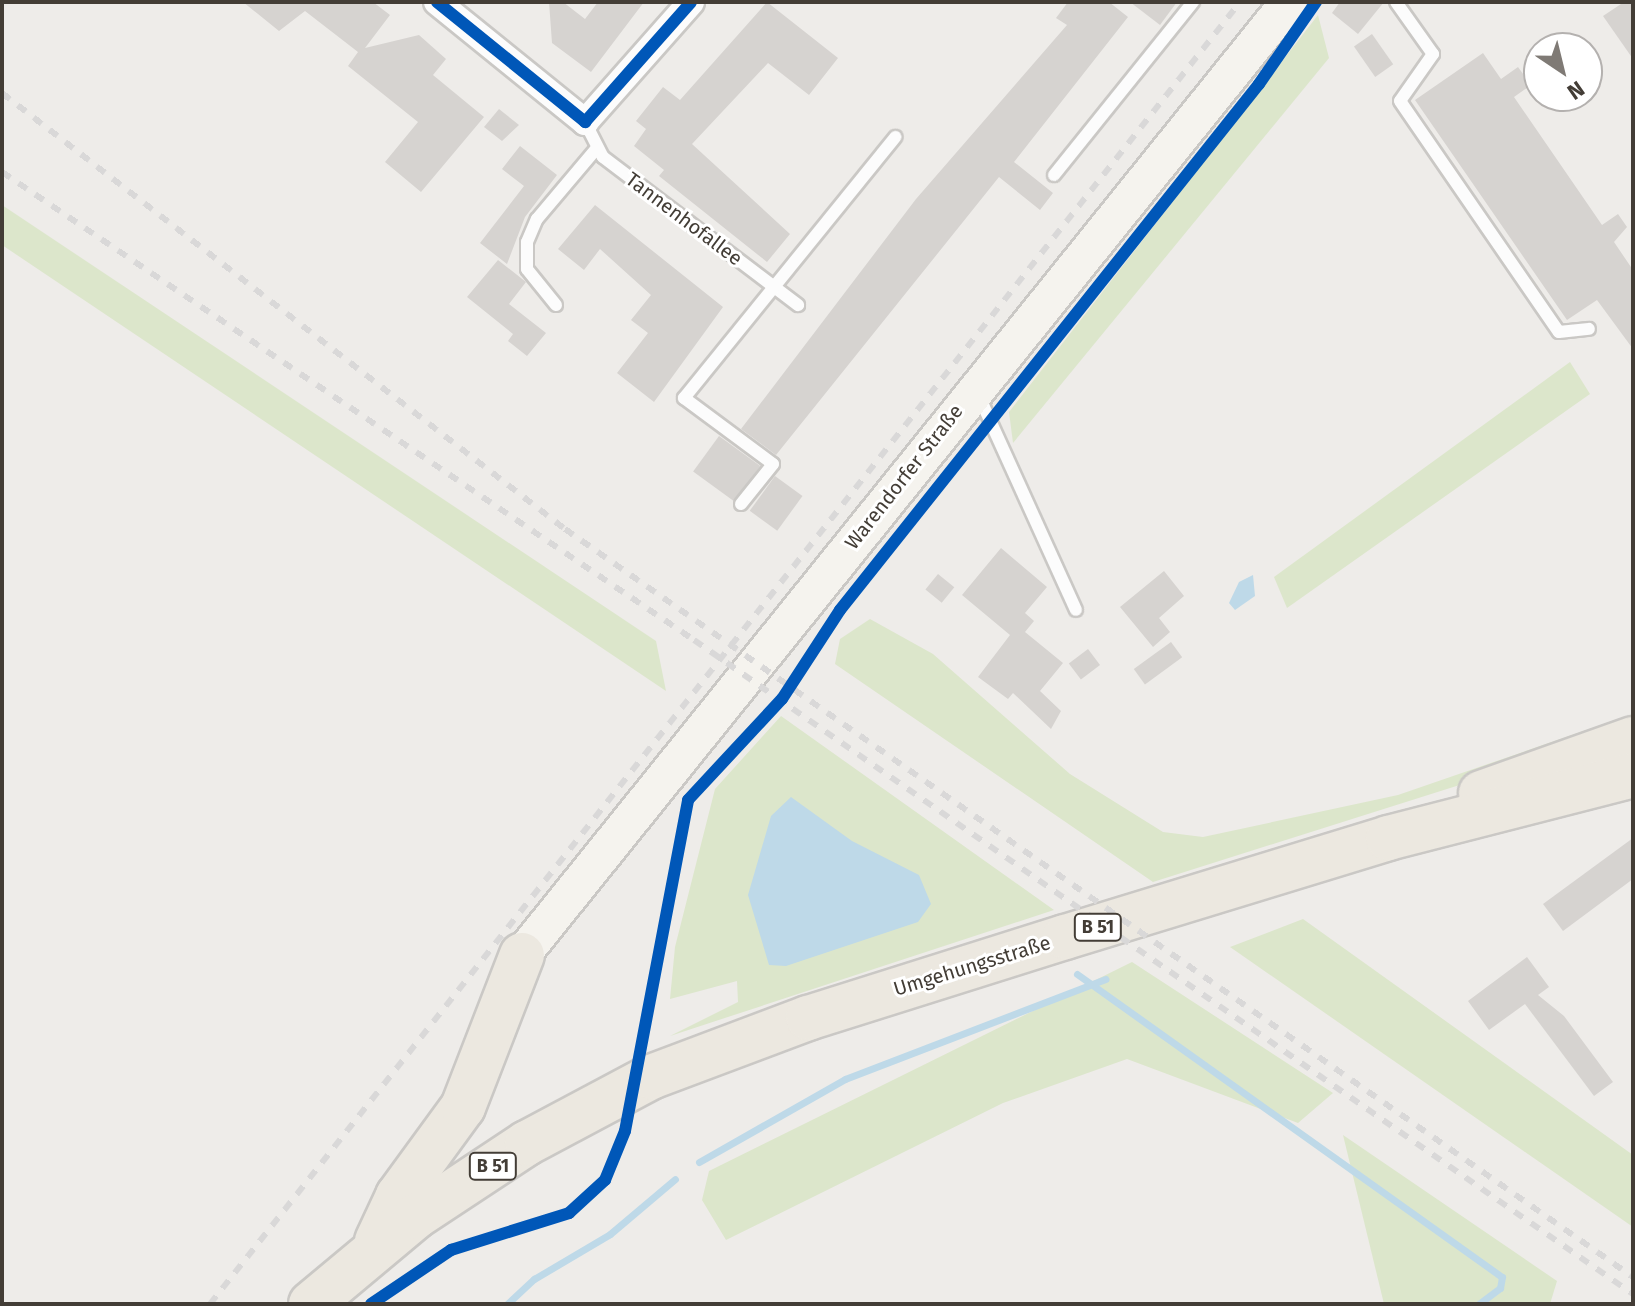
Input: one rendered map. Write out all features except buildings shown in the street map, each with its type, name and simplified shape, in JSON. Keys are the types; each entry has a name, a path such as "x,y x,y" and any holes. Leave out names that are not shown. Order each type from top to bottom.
{"highway":[{"name":"Umgehungsstraße","path":"1388,838 1497,785 1633,739"},
{"name":"Umgehungsstraße","path":"311,1304 376,1243 632,1086 822,1013 1388,838 1623,781"},
{"path":"376,1243 398,1196 463,1107 522,955"}],"main road":[{"name":"Warendorfer Straße","path":"522,955 975,388 1289,2"}],"street":[{"name":"Tannenhofallee","path":"437,2 585,122"},
{"path":"585,122 691,2"}],"lane":[{"path":"1054,175 1193,2"},
{"path":"1396,2 1433,54 1400,101 1559,332 1589,329"},
{"name":"Tannenhofallee","path":"585,122 597,148 798,305"},
{"path":"741,504 773,464 684,398 895,137"},
{"path":"556,305 527,269 527,242 537,219 597,148"},
{"path":"975,388 1076,610"}],"green space":[{"path":"1318,15 1329,58 1013,443 1009,412"},
{"path":"2,205 656,641 666,691 2,245"},
{"path":"1570,362 1590,394 1287,608 1274,577"},
{"path":"870,619 933,654 1070,774 1163,832 1203,837 1398,795 1633,714 1633,730 1153,882 835,664 840,639"},
{"path":"781,716 1054,910 670,1036 738,1002 737,981 670,999 675,947 715,789"},
{"path":"1303,919 1633,1155 1633,1227 1230,947"},
{"path":"1132,962 1333,1093 1298,1123 1127,1059 1003,1103 726,1240 702,1200 709,1171"},
{"path":"1343,1135 1557,1281 1550,1304 1384,1304"}],"water":[{"path":"1253,575 1255,596 1235,610 1229,603 1239,582"},
{"path":"791,797 852,841 919,875 931,904 918,922 786,966 769,965 748,895 771,816"}],"waterway":[{"path":"1077,974 1502,1277 1500,1288 1479,1304"},
{"path":"699,1162 845,1079 1105,979"},
{"path":"507,1304 534,1279 610,1234 675,1179"}],"railway":[{"path":"210,1304 1240,2"},
{"path":"2,93 565,529 1633,1277"},
{"path":"2,172 694,640 1633,1294"}],"cycle path":[{"path":"437,2 585,122 691,2"},
{"path":"371,1304 451,1250 569,1213 605,1180 625,1131 688,800 782,699 840,610 1259,84 1316,2"}]}
